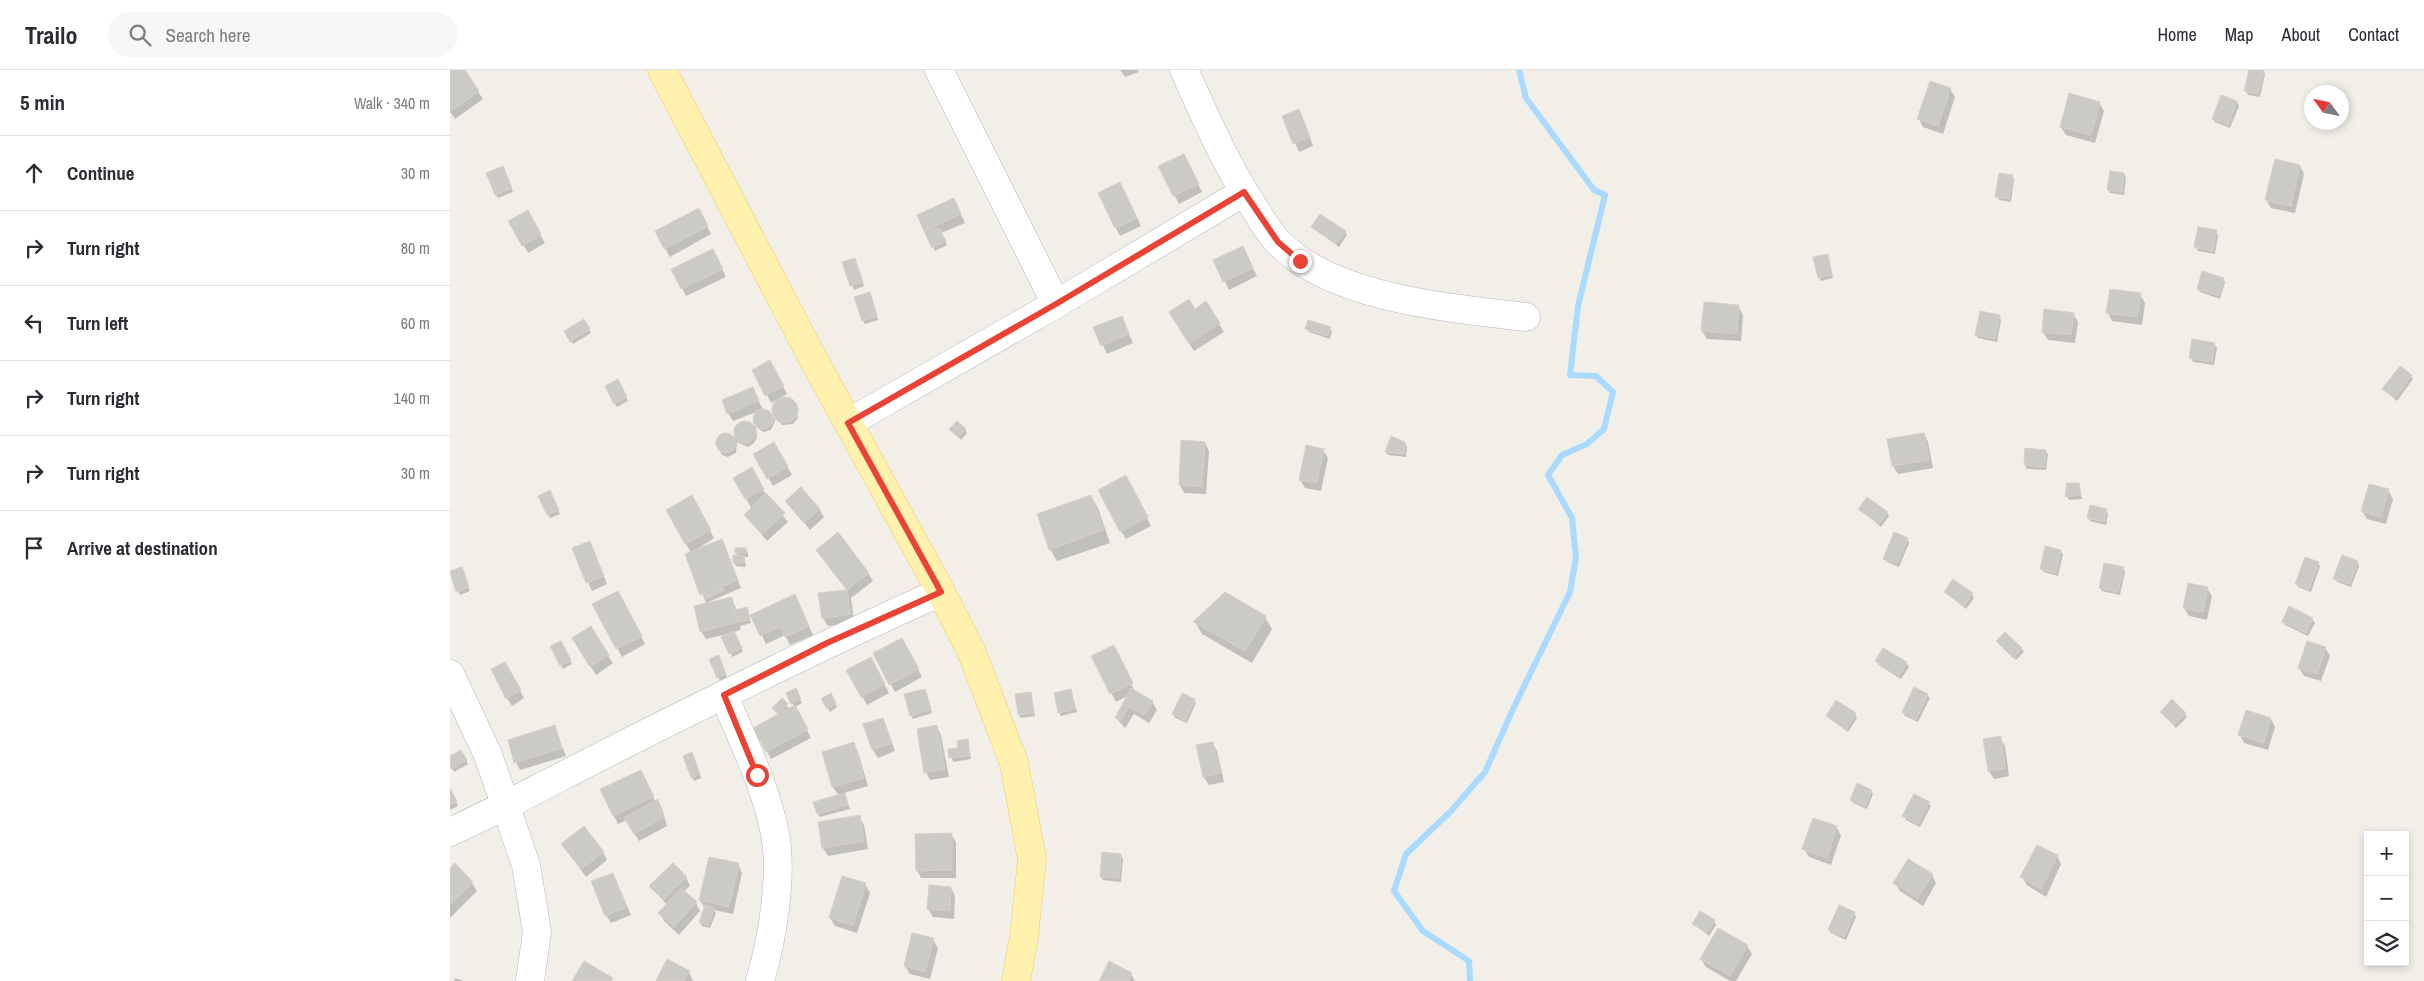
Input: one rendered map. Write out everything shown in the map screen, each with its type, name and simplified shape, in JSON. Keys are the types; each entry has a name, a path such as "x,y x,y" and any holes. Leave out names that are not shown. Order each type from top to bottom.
{"main road":[{"path":"662,70 848,423 941,592 972,653 1014,763 1032,860 1024,937 1016,981"}],"street":[{"path":"939,70 1056,304"},
{"path":"1184,70 1244,192 1278,242 1300,261 1333,280 1427,305 1526,317"},
{"path":"848,423 1056,304 1244,192"},
{"path":"450,832 507,806 827,643 941,592"},
{"path":"450,674 488,755 526,865 537,932 530,981"},
{"path":"724,695 757,775 776,835 777,884 769,950 760,981"}],"building":[{"path":"450,70 465,70 479,91 450,112"},
{"path":"2249,70 2264,70 2258,94 2244,91"},
{"path":"1930,81 1951,88 1938,126 1917,119"},
{"path":"2069,93 2100,102 2091,135 2060,127"},
{"path":"2221,95 2237,101 2228,125 2212,119"},
{"path":"1299,109 1310,137 1293,144 1282,116"},
{"path":"1184,154 1199,184 1173,196 1158,166"},
{"path":"2275,159 2300,165 2291,206 2265,200"},
{"path":"503,166 512,188 495,195 486,173"},
{"path":"2110,171 2124,173 2122,192 2107,190"},
{"path":"1999,173 2013,175 2009,199 1995,197"},
{"path":"1120,182 1137,218 1115,228 1098,193"},
{"path":"954,198 961,214 924,231 917,215"},
{"path":"699,208 708,226 664,249 655,231"},
{"path":"528,210 541,234 522,246 508,221"},
{"path":"1320,214 1346,231 1336,244 1311,227"},
{"path":"2198,227 2217,230 2213,251 2194,247"},
{"path":"939,228 946,241 932,248 924,231"},
{"path":"1243,246 1253,268 1223,282 1213,260"},
{"path":"713,249 723,269 681,289 671,269"},
{"path":"1828,254 1832,275 1818,278 1813,257"},
{"path":"855,258 863,282 850,286 842,262"},
{"path":"2202,271 2224,278 2219,296 2197,289"},
{"path":"2110,289 2141,293 2137,317 2106,313"},
{"path":"870,292 877,316 862,321 854,297"},
{"path":"1189,299 1195,309 1206,301 1220,323 1189,344 1169,312"},
{"path":"1704,302 1739,305 1737,334 1701,331"},
{"path":"2044,309 2074,313 2071,335 2042,332"},
{"path":"1980,311 2000,315 1995,339 1975,335"},
{"path":"1122,316 1129,334 1101,346 1093,327"},
{"path":"584,319 590,329 570,342 564,331"},
{"path":"1308,320 1331,327 1328,336 1305,329"},
{"path":"2192,339 2215,343 2212,362 2189,358"},
{"path":"770,360 784,386 765,396 752,370"},
{"path":"2400,366 2412,375 2395,398 2382,389"},
{"path":"618,379 627,397 614,404 605,386"},
{"path":"753,387 759,401 727,414 722,400"},
{"path":"785,397 794,401 798,410 794,419 785,423 776,419 772,410 776,401"},
{"path":"763,409 770,412 773,419 770,426 763,429 756,426 753,419 756,412"},
{"path":"745,421 753,424 756,432 753,440 745,443 737,440 734,432 737,424"},
{"path":"957,421 966,429 958,437 949,429"},
{"path":"722,433 730,433 736,439 736,447 730,453 722,453 716,447 716,439"},
{"path":"1924,433 1929,460 1892,466 1887,439"},
{"path":"1391,436 1405,442 1404,454 1385,452"},
{"path":"1181,440 1205,442 1202,487 1179,485"},
{"path":"774,442 788,466 767,479 753,454"},
{"path":"1306,445 1324,449 1317,483 1299,480"},
{"path":"2025,448 2046,450 2045,467 2024,465"},
{"path":"752,467 764,489 745,499 733,478"},
{"path":"1126,475 1148,517 1120,532 1098,490"},
{"path":"2067,483 2079,483 2081,495 2065,497"},
{"path":"2369,484 2389,489 2381,517 2361,511"},
{"path":"801,487 820,509 804,523 785,501"},
{"path":"550,490 559,510 547,515 538,496"},
{"path":"766,493 785,513 762,534 744,515"},
{"path":"692,495 711,530 685,544 666,510"},
{"path":"1091,495 1104,530 1049,550 1037,514"},
{"path":"1867,497 1888,512 1879,524 1858,509"},
{"path":"2090,505 2107,509 2104,522 2087,518"},
{"path":"838,532 869,573 847,590 816,550"},
{"path":"1894,532 1908,538 1897,564 1883,559"},
{"path":"722,539 738,580 700,595 685,554"},
{"path":"590,541 604,576 586,583 572,548"},
{"path":"2045,546 2061,550 2056,573 2040,569"},
{"path":"735,548 746,548 746,553 735,553"},
{"path":"733,555 745,556 744,563 733,563"},
{"path":"2342,555 2358,561 2350,584 2333,579"},
{"path":"2305,557 2319,562 2309,589 2295,584"},
{"path":"2104,563 2124,567 2118,592 2099,588"},
{"path":"462,567 469,587 456,592 450,571"},
{"path":"1953,579 1973,593 1964,606 1944,592"},
{"path":"2188,583 2208,587 2203,612 2183,608"},
{"path":"722,585 724,590 705,599 703,594"},
{"path":"847,590 850,614 822,619 818,593"},
{"path":"618,591 642,636 616,649 592,604"},
{"path":"1225,592 1266,616 1245,651 1193,622"},
{"path":"795,594 809,626 785,637 780,627 760,636 750,615"},
{"path":"732,597 737,622 700,632 694,606"},
{"path":"2289,606 2313,618 2306,633 2282,622"},
{"path":"747,607 750,620 737,622 735,610"},
{"path":"591,626 609,655 590,667 572,638"},
{"path":"734,631 742,648 729,654 721,637"},
{"path":"2005,632 2022,648 2013,658 1996,641"},
{"path":"902,638 919,669 889,685 873,653"},
{"path":"561,641 571,660 560,666 550,646"},
{"path":"2307,641 2326,647 2317,674 2298,668"},
{"path":"1114,645 1133,683 1110,694 1091,656"},
{"path":"1883,648 1907,662 1899,676 1875,661"},
{"path":"719,655 726,674 717,678 709,659"},
{"path":"871,657 885,684 861,697 846,670"},
{"path":"505,662 521,690 506,699 491,669"},
{"path":"1914,687 1928,694 1916,720 1902,712"},
{"path":"796,688 801,699 791,704 786,693"},
{"path":"1131,688 1153,701 1145,715 1129,707 1121,721 1115,718"},
{"path":"925,689 931,709 910,716 904,694"},
{"path":"1071,689 1075,709 1058,713 1054,693"},
{"path":"1031,692 1034,713 1018,715 1015,694"},
{"path":"831,693 836,703 827,709 821,699"},
{"path":"1182,693 1195,699 1185,721 1172,714"},
{"path":"782,698 788,704 778,714 772,708"},
{"path":"2172,699 2186,713 2174,725 2160,712"},
{"path":"1836,700 1856,713 1846,730 1826,716"},
{"path":"795,705 808,729 766,752 753,728"},
{"path":"2246,710 2271,718 2264,743 2238,735"},
{"path":"883,718 892,743 872,750 863,724"},
{"path":"555,725 562,748 514,763 508,740"},
{"path":"937,725 945,769 924,773 917,729"},
{"path":"2001,736 2005,768 1988,771 1983,739"},
{"path":"968,739 970,756 949,758 948,749 958,748 957,741"},
{"path":"854,742 864,778 832,787 822,752"},
{"path":"1213,742 1220,773 1203,777 1196,745"},
{"path":"461,750 467,760 451,769 450,756"},
{"path":"692,752 700,774 691,778 683,756"},
{"path":"641,770 654,797 613,816 600,789"},
{"path":"1857,783 1872,790 1865,806 1850,800"},
{"path":"450,788 457,802 450,805"},
{"path":"845,793 848,805 817,814 813,802"},
{"path":"1914,794 1930,802 1918,824 1902,816"},
{"path":"658,799 663,817 634,834 624,818"},
{"path":"860,815 864,841 822,848 818,822"},
{"path":"1813,818 1837,826 1827,858 1802,849"},
{"path":"584,826 604,852 581,869 561,844"},
{"path":"952,833 952,870 916,871 915,834"},
{"path":"2037,845 2058,855 2041,889 2020,877"},
{"path":"1102,852 1121,854 1119,878 1100,877"},
{"path":"709,857 739,863 729,907 699,900"},
{"path":"1908,859 1933,874 1918,898 1893,883"},
{"path":"455,863 473,882 450,905 450,868"},
{"path":"673,863 687,877 663,900 649,886"},
{"path":"613,873 627,907 605,916 591,881"},
{"path":"842,876 866,883 853,925 829,918"},
{"path":"929,885 951,887 950,911 927,909"},
{"path":"681,888 697,902 674,927 658,913"},
{"path":"705,905 715,908 708,926 699,922"},
{"path":"1839,905 1855,912 1844,937 1828,930"},
{"path":"1700,911 1715,920 1707,933 1692,924"},
{"path":"1718,928 1748,945 1730,976 1700,959"},
{"path":"912,933 934,938 925,972 904,966"},
{"path":"667,959 690,971 684,981 656,981"},
{"path":"584,961 613,978 611,981 572,981"},
{"path":"1109,961 1132,973 1128,981 1099,981"}],"waterway":[{"path":"1470,981 1469,961 1423,931 1394,891 1406,854 1450,812 1485,772 1514,707 1570,592 1576,557 1572,518 1548,475 1562,455 1587,444 1604,429 1613,392 1596,376 1570,375 1578,306 1605,195 1594,190 1526,98 1519,70"}],"route":[{"path":"757,775 724,695 827,643 941,592 848,423 1056,304 1244,192 1278,242 1300,261"}]}
